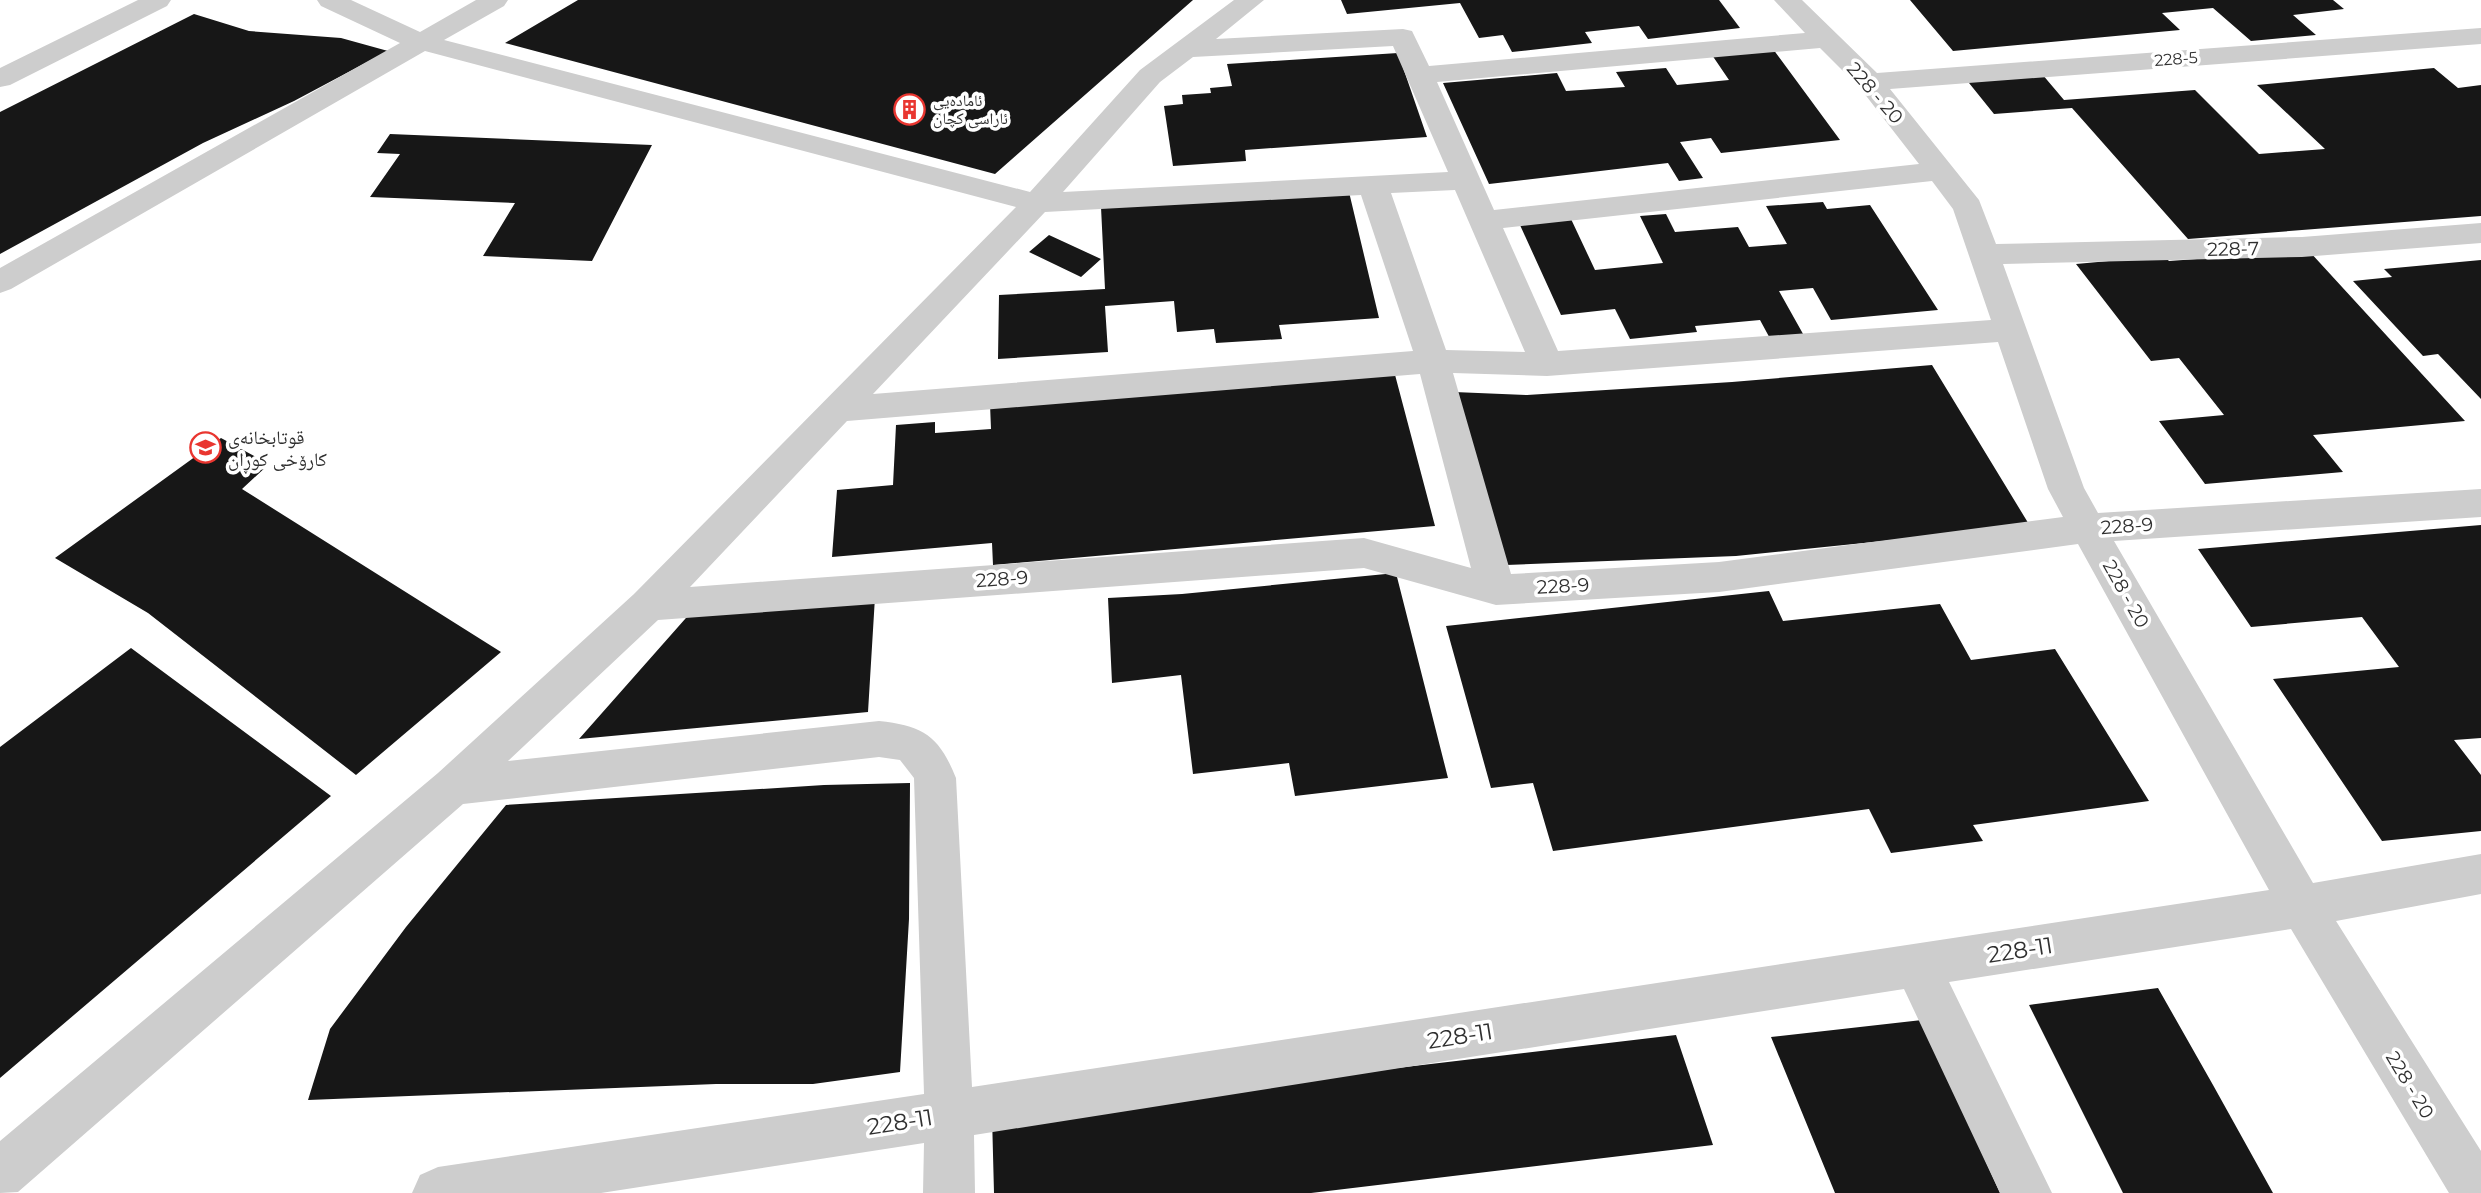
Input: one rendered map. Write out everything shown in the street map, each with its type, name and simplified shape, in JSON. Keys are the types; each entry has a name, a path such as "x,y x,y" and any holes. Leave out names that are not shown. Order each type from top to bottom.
{"street":[{"path":"0,79 158,0"},
{"path":"330,0 421,42 1037,203 1464,180"},
{"path":"0,282 495,0"},
{"path":"0,1174 453,786 648,605 1037,203 1150,76 1251,0"},
{"name":"228 - 20","path":"1787,0 1870,82 1968,207 2066,489 2302,906 2479,1193"},
{"name":"228-5","path":"1870,82 2481,36"},
{"path":"1189,49 1403,37 1547,365"},
{"path":"1419,75 1826,39"},
{"path":"1482,221 1939,171"},
{"path":"1372,183 1433,361 1496,590"},
{"name":"228-7","path":"1984,254 2302,247 2481,233"},
{"path":"839,409 1433,361 1547,365 2010,330"},
{"name":"228-9","path":"648,605 1364,553 1496,590 1719,577 2089,528 2481,503"},
{"path":"453,786 879,740 898,741 918,748 929,761 935,778 949,1115 949,1193"},
{"name":"228-11","path":"438,1193 550,1184 949,1115 2302,906 2481,874"},
{"path":"1917,966 2026,1193"}],"building":[{"name":"ئامادەیی ئاراسی کچان","path":"578,0 1193,0 995,174 505,43"},
{"path":"1341,0 1719,0 1740,28 1648,39 1639,26 1585,32 1592,43 1512,52 1503,35 1479,38 1460,3 1347,14"},
{"path":"1910,0 2333,0 2344,9 2293,15 2316,35 2251,41 2213,8 2162,13 2180,30 1953,51"},
{"path":"194,14 249,31 341,38 388,51 294,101 203,143 0,254 0,112"},
{"path":"1773,49 1840,140 1721,153 1711,138 1680,142 1703,178 1679,181 1668,163 1489,184 1443,83 1557,73 1566,91 1625,87 1616,72 1666,68 1677,85 1729,80 1712,55"},
{"path":"1398,53 1427,137 1245,150 1246,161 1173,166 1164,106 1183,104 1182,95 1211,93 1210,88 1232,86 1227,64"},
{"path":"2434,68 2458,88 2481,85 2481,216 2188,239 2072,108 1994,114 1965,78 2042,74 2064,100 2195,90 2259,154 2325,149 2257,85"},
{"path":"390,134 652,145 592,261 483,256 515,203 370,197 400,154 377,153"},
{"path":"1349,192 1379,318 1279,325 1282,339 1216,343 1214,329 1177,332 1174,301 1105,306 1108,352 998,359 999,295 1105,289 1101,207"},
{"path":"1823,202 1827,209 1870,205 1938,310 1831,320 1813,288 1779,291 1807,341 1773,344 1760,320 1695,326 1697,332 1630,339 1615,309 1561,315 1520,225 1571,219 1595,270 1663,263 1640,216 1666,214 1675,232 1738,227 1749,247 1787,244 1766,206"},
{"path":"1049,235 1101,259 1081,277 1029,252"},
{"path":"2309,251 2465,421 2313,435 2343,472 2205,484 2159,421 2224,415 2179,358 2151,361 2076,264 2164,256 2169,261"},
{"path":"2481,260 2481,399 2438,354 2423,356 2353,281 2392,277 2384,269"},
{"path":"1932,365 2030,526 1736,556 1506,565 1454,392 1527,395 1732,382"},
{"path":"1394,371 1435,526 993,565 992,543 832,557 837,490 893,485 896,425 935,422 935,433 991,429 990,404"},
{"path":"221,438 269,464 242,489 501,652 356,775 148,613 55,558"},
{"path":"2481,525 2481,738 2454,740 2481,775 2481,831 2382,841 2273,679 2399,667 2362,617 2251,627 2198,549"},
{"path":"1396,573 1448,778 1295,796 1289,763 1193,774 1181,675 1112,683 1108,598 1182,594"},
{"path":"1769,591 1783,621 1940,604 1971,660 2055,649 2149,801 1973,825 1983,841 1891,853 1869,809 1553,851 1533,783 1491,788 1446,626"},
{"path":"875,597 868,712 579,739 693,610"},
{"path":"131,648 331,796 0,1078 0,747"},
{"path":"910,783 909,919 900,1072 813,1084 716,1084 308,1100 330,1029 406,927 506,805 824,785"},
{"path":"2158,988 2273,1193 2123,1193 2029,1005"},
{"path":"1922,1020 2000,1193 1835,1193 1771,1037"},
{"path":"1676,1035 1713,1145 1311,1193 994,1193 992,1116"}],"place":[{"name":"ئامادەیی ئاراسی کچان","path":"910,109"},
{"name":"قوتابخانەی کارۆخی کوڕان","path":"205,448"}]}
